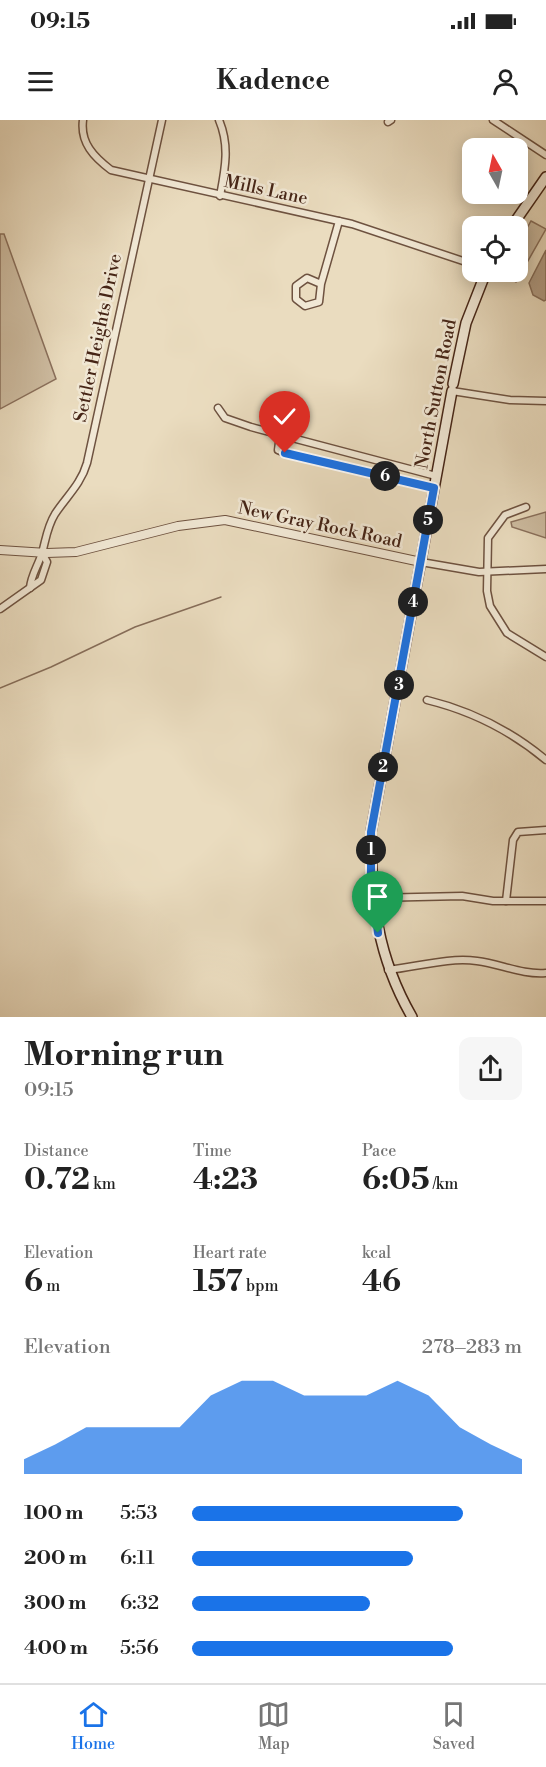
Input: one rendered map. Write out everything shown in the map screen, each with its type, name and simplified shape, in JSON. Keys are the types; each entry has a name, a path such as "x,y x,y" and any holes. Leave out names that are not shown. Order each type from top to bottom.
{"main road":[{"path":"519,216 546,177"},
{"name":"North Sutton Road","path":"412,1017 388,970 378,933 373,898 371,832 466,323 482,282"}],"street":[{"name":"Mills Lane","path":"83,120 82,130 91,155 111,170 339,221 462,261"},
{"name":"Settler Heights Drive","path":"0,609 30,588 30,579 42,553 44,536 55,515 82,479 162,120"},
{"path":"219,120 225,133 227,157 220,196"},
{"path":"493,120 546,155"},
{"path":"321,284 307,278 296,286 296,299 305,306 319,302 321,284 339,221"},
{"path":"453,388 510,400 546,401"},
{"path":"218,408 225,418 279,435 436,476"},
{"path":"279,435 278,450 285,453 434,488"},
{"path":"526,507 505,515 488,538 487,572 490,606 507,633 546,657"},
{"name":"New Gray Rock Road","path":"0,550 42,553 76,552 178,526 225,520 421,562"},
{"path":"421,562 487,572 546,569"},
{"path":"427,700 474,714 498,726 546,760"},
{"path":"506,901 513,840 518,832 546,830"},
{"path":"373,898 462,896 506,901 546,901"},
{"path":"388,970 445,961 475,960 530,974 546,973"}],"shaded area":[{"path":"531,221 546,229 528,261 528,226"},
{"path":"0,234 4,234 56,379 0,409"},
{"path":"546,250 546,300 544,301 533,295 529,283"},
{"path":"546,512 546,538 512,527 511,522"}],"waterway":[{"path":"0,688 51,667 135,627 221,597"}],"route":[{"path":"285,453 434,488 371,832 371,881 378,933"}]}
